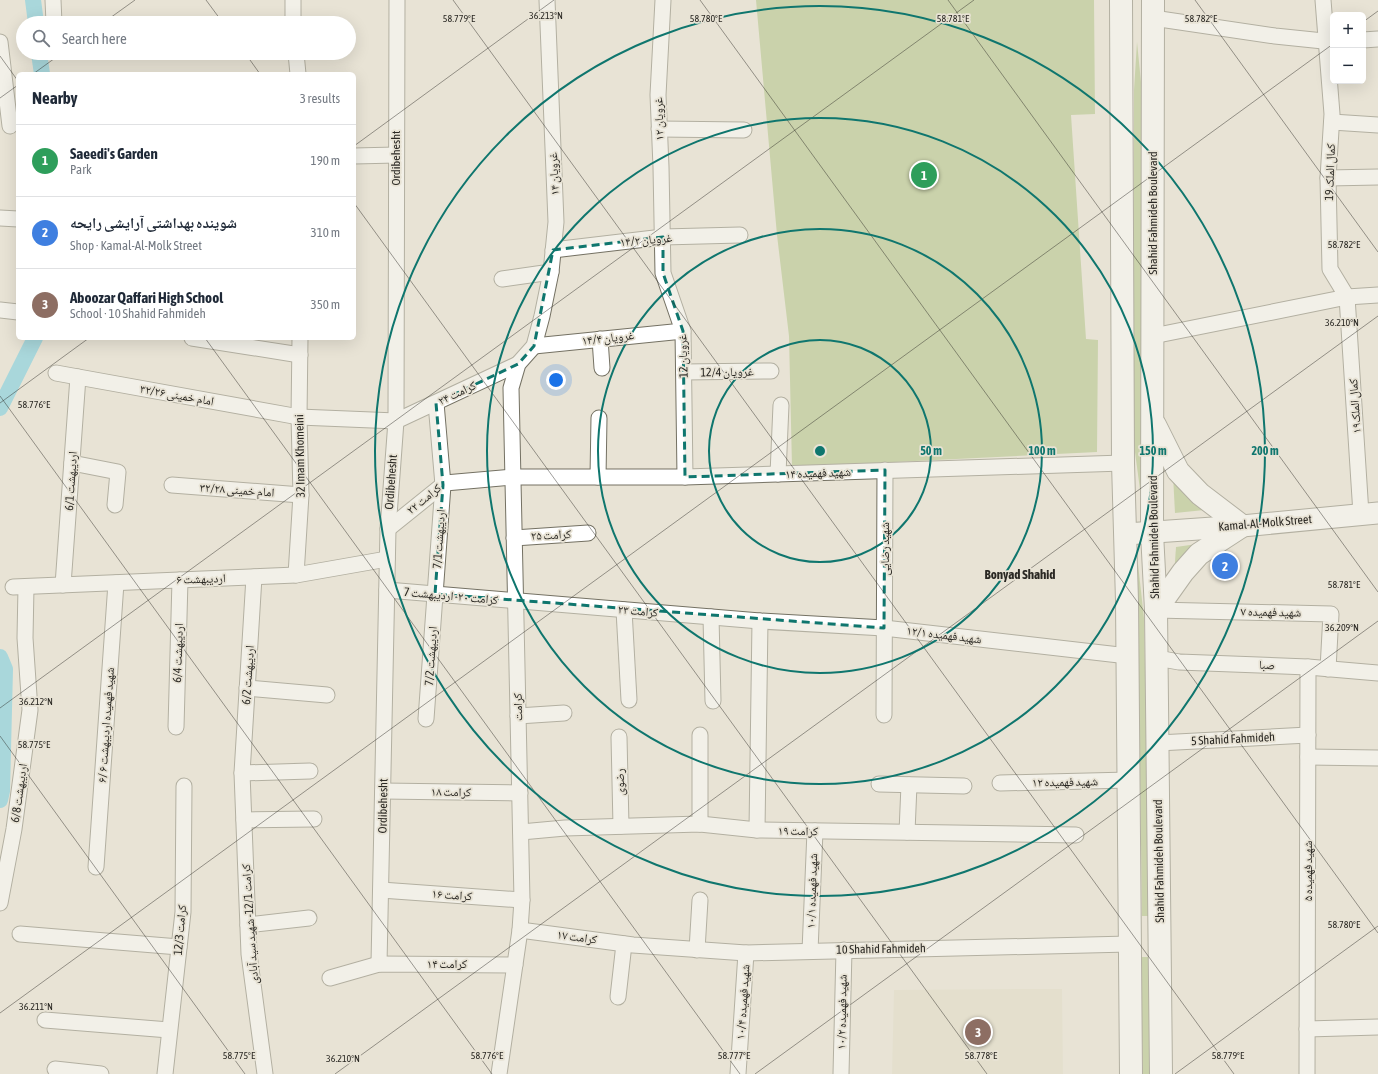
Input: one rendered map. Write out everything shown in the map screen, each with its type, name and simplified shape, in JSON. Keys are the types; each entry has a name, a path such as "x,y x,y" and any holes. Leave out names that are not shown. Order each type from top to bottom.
{"main road":[{"path":"1131,1074 1128,656 1123,463 1121,9 1153,9"},
{"name":"Shahid Fahmideh Boulevard","path":"1153,9 1152,533 1157,658 1161,1074"},
{"path":"1153,422 1178,471 1200,494 1242,526 1199,554 1183,572 1156,610"},
{"path":"1123,463 1114,487 1117,561 1126,576"},
{"name":"Kamal-Al-Molk Street","path":"1126,534 1242,526 1370,513"}],"street":[{"path":"53,0 54,16"},
{"path":"293,0 294,16"},
{"name":"Ordibehesht","path":"379,964 388,529 396,421 397,0"},
{"name":"غرویان ۱۴","path":"534,346 551,272 556,222 546,0"},
{"name":"غرویان ۱۲","path":"663,0 658,95 663,237"},
{"name":"کمال الملک 19","path":"1323,0 1330,42"},
{"path":"1153,9 1275,36 1330,42"},
{"path":"1366,40 1378,39"},
{"path":"0,42 3,92 10,126"},
{"name":"کمال الملک 19","path":"1330,48 1332,122 1328,178 1330,269 1347,297"},
{"path":"297,60 298,72"},
{"path":"1332,122 1378,124"},
{"path":"659,129 744,130"},
{"path":"356,156 396,155"},
{"path":"1328,178 1378,177"},
{"path":"0,218 16,219"},
{"name":"غرویان ۱۴/۲","path":"553,250 663,237 740,235"},
{"name":"غرویان 12","path":"663,237 663,273 683,331 685,477"},
{"path":"502,279 551,272"},
{"path":"1153,336 1347,297 1378,295"},
{"name":"کمال الملک۱۹","path":"1347,297 1370,513"},
{"path":"0,310 16,312"},
{"name":"غرویان ۱۴/۴","path":"534,346 683,331"},
{"path":"600,339 602,368"},
{"path":"205,340 300,355"},
{"name":"32 Imam Khomeini","path":"296,575 301,495 299,417 300,340"},
{"name":"کرامت","path":"499,1074 520,930 522,900 511,388 518,364 534,346"},
{"name":"کرامت ۲۴","path":"396,421 518,364"},
{"name":"غرویان 12/4","path":"684,372 771,371"},
{"name":"امام خمینی ۳۲/۲۶","path":"56,373 299,417 396,421"},
{"name":"اردیبهشت 6/1","path":"63,585 78,377"},
{"name":"اردیبهشت 7/1","path":"435,594 443,485 436,403"},
{"path":"778,474 781,405"},
{"path":"598,418 598,477"},
{"path":"72,463 118,472 115,505"},
{"name":"شهید فهمیده ۱۴","path":"513,477 685,477 1123,463"},
{"name":"شهید رضایی","path":"884,715 885,470"},
{"name":"کرامت ۲۲","path":"388,529 445,483 513,477"},
{"name":"امام خمینی ۳۲/۲۸","path":"172,485 301,495"},
{"name":"کرامت ۲۵","path":"514,538 588,533"},
{"name":"اردیبهشت ۶","path":"19,587 296,575 388,560"},
{"name":"اردیبهشت 6/2","path":"242,773 254,577"},
{"name":"اردیبهشت 6/4","path":"176,727 180,580"},
{"name":"شهید فهمیده اردیبهشت ۶ /۶","path":"96,867 116,583"},
{"name":"اردیبهشت 6/8","path":"0,903 14,829 30,710 25,638 19,587"},
{"name":"کرامت ۲۰- اردیبهشت 7","path":"387,590 516,601"},
{"name":"اردیبهشت 7/2","path":"426,719 435,594"},
{"name":"کرامت ۲۳","path":"516,601 760,621"},
{"path":"624,610 629,700"},
{"name":"شهید فهمیده ۷","path":"1156,610 1331,614 1328,669"},
{"path":"711,617 713,701"},
{"path":"757,830 760,621"},
{"name":"شهید فهمیده ۱۲/۱","path":"760,621 884,628 1128,656"},
{"name":"صبا","path":"1157,658 1179,662 1308,667 1378,673"},
{"name":"شهید فهمیده ۵","path":"1307,1074 1308,667"},
{"path":"247,688 327,695"},
{"path":"518,716 564,713"},
{"path":"700,734 700,824"},
{"name":"5 Shahid Fahmideh","path":"1158,743 1308,735"},
{"name":"رضوی","path":"619,737 621,826"},
{"path":"1308,757 1378,758"},
{"path":"242,773 310,770"},
{"name":"کرامت 12/1- شهید سید آبادی","path":"242,773 249,954 265,1074"},
{"name":"شهید فهمیده ۱۲","path":"1000,783 1129,780"},
{"path":"879,784 964,786"},
{"path":"907,832 909,785"},
{"name":"کرامت 12/3","path":"165,1074 183,912 184,786"},
{"name":"کرامت ۱۸","path":"383,791 520,793"},
{"path":"244,820 314,819"},
{"name":"کرامت ۱۹","path":"521,832 565,828 700,824 757,830 1076,835"},
{"name":"شهید فهمیده ۱۰/۱","path":"810,951 815,831"},
{"name":"کرامت ۱۶","path":"381,890 522,900"},
{"path":"697,950 700,900"},
{"path":"248,925 309,918"},
{"name":"کرامت ۱۷","path":"520,930 628,945"},
{"path":"20,934 179,947"},
{"name":"10 Shahid Fahmideh","path":"628,945 746,953 1129,944"},
{"path":"618,998 628,945"},
{"name":"شهید فهمیده ۱۰/۲","path":"841,1074 844,950"},
{"name":"شهید فهمیده ۱۰/۴","path":"738,1074 746,953"},
{"name":"کرامت ۱۴","path":"330,978 379,964 515,965"},
{"path":"45,1020 169,1030"},
{"path":"1307,1029 1378,1027"},
{"path":"55,1070 101,1074"}],"highlighted area":[{"path":"663,237 663,273 683,331 685,477 885,470 884,628 435,594 443,485 436,403 518,364 534,346 553,250"}],"shaded area":[{"path":"1062,989 1063,1074 892,1074 894,990"}],"green space":[{"path":"756,0 1094,0 1095,114 1071,115 1086,339 1098,340 1097,452 792,467 789,336 777,235"},
{"path":"1137,42 1142,92 1142,504 1134,445 1134,90"},
{"path":"1173,475 1214,509 1175,513"},
{"path":"1204,543 1174,576 1176,547"},
{"path":"1138,564 1144,618 1150,916 1142,916"},
{"path":"1140,957 1151,957 1152,1074 1143,1074"}],"waterway":[{"path":"33,0 35,16"},
{"path":"40,60 42,72"},
{"path":"0,408 34,340"},
{"path":"0,657 5,669 2,791 0,800"}],"place":[{"name":"Saeedi's Garden","path":"924,175"},
{"name":"شوینده بهداشتی آرایشی رایحه","path":"1225,566"},
{"name":"Aboozar Qaffari High School","path":"978,1032"}],"district":[{"name":"Bonyad Shahid","path":"1020,574"}]}
